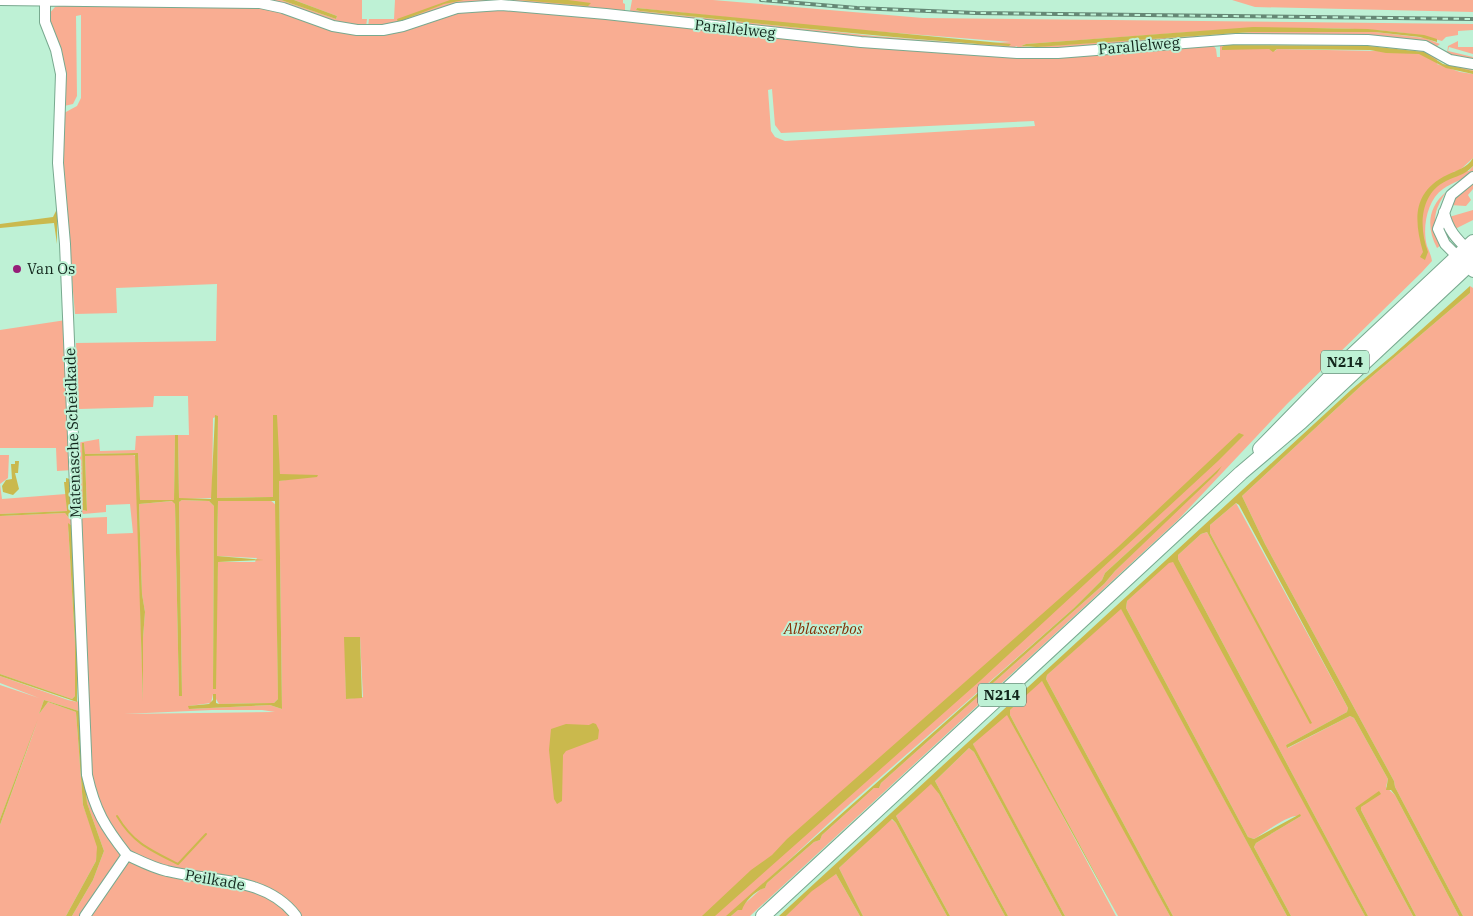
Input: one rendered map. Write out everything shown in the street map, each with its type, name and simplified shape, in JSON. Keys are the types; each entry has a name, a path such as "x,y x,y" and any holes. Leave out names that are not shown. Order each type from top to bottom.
{"main road":[{"name":"N214","path":"763,916 1241,473 1261,447 1313,393 1469,258"}],"street":[{"name":"Parallelweg","path":"0,0 260,3 283,8 333,26 370,30 403,26 457,8 501,5 606,14 851,41 1017,53 1058,53 1236,39 1368,40 1425,46 1450,60 1473,64"},
{"name":"Matenasche Scheidkade","path":"45,2 45,22 56,50 61,74 58,164 65,244 88,775 92,797 104,826 127,856"},
{"path":"1469,258 1447,226 1444,211 1450,195 1473,177"},
{"path":"85,916 127,856"},
{"name":"Peilkade","path":"127,856 165,871 242,883 262,890 288,907 296,916"}],"green space":[{"path":"259,0 281,0 336,19 337,16 294,0 362,0 362,19 367,19 366,27 351,26"},
{"path":"395,0 623,0 625,11 498,2 396,24 368,27 369,19 394,19"},
{"path":"632,0 713,0 923,18 1473,24 1473,30 1458,31 1458,35 1446,37 1442,41 1412,34 1381,30 1281,28 1172,33 1026,44 1021,46 1030,47 1252,32 1375,32 1425,38 1440,44 1436,47 1369,37 1052,50 1019,48 1016,46 1013,50 821,33 630,11","holes":["637,8 821,27 1011,42 974,44 874,36 636,10"]},
{"path":"1232,0 1473,0 1473,12 1255,7"},
{"name":"Alblasserbos","path":"63,5 269,8 352,33 453,12 494,8 1007,56 1213,45 1216,49 1217,57 1220,57 1220,46 1226,44 1362,43 1420,48 1450,64 1473,68 1473,71 1451,67 1437,59 1437,64 1460,72 1473,74 1473,158 1460,170 1453,172 1469,171 1473,166 1473,171 1466,177 1443,189 1433,200 1427,215 1425,231 1432,261 1422,272 1287,404 1177,521 750,916 731,916 761,889 765,888 767,883 814,842 820,840 822,835 874,788 879,788 881,783 1104,584 1220,468 1105,573 1102,580 1074,608 844,809 729,916 88,916 130,852 107,824 91,775 80,520 83,518 107,517 107,534 133,533 130,504 106,505 106,512 83,514 79,511 77,443 99,439 100,451 135,450 136,436 175,435 174,500 140,500 138,453 85,454 84,443 82,444 83,510 87,511 85,456 130,454 136,456 143,701 145,612 142,594 139,504 173,501 175,504 179,696 182,696 179,502 182,500 209,501 214,506 213,689 218,562 255,562 257,558 217,556 218,501 270,500 276,505 278,699 274,703 219,704 213,694 211,703 189,706 189,709 270,705 282,709 279,481 317,475 280,475 274,415 273,497 217,498 218,416 213,418 212,498 181,499 179,498 178,435 189,435 188,396 154,396 153,407 79,409 76,343 216,341 217,284 116,288 117,313 75,314 63,176 64,113 77,106 81,98 81,15 76,16 77,96 73,104 64,106 57,45 48,15 55,7","holes":["1226,45 1369,46 1424,52 1226,49","772,89 775,125 781,133 1034,121 1035,126 785,141 775,137 771,131 768,90","345,637 360,637 363,697 346,699","212,710 262,710 275,712 124,714"]},
{"path":"1458,41 1458,47 1473,47 1473,54 1449,47 1448,51 1473,57 1473,61 1447,54 1448,46"},
{"path":"1473,182 1473,189 1468,195 1471,200 1466,206 1450,205 1456,196"},
{"path":"1446,192 1438,206 1435,217 1436,229 1441,245 1437,248 1430,225 1432,211 1435,204"},
{"path":"1473,210 1473,220 1453,230 1449,217"},
{"path":"1470,286 1473,288 1473,916 1463,916 1395,787 1394,781 1265,544 1242,496 1363,384 1470,293"},
{"path":"66,320 73,470 57,471 56,448 0,448 0,330"},
{"path":"0,455 9,455 8,478 0,484"},
{"path":"0,484 2,499 66,494 67,511 0,514"},
{"path":"70,494 74,494 88,792 120,853 118,861 82,916 72,916 93,880 104,851 87,803 79,711 44,700 39,714 48,702 76,712 83,805 98,847 96,861 66,916 0,916 0,825 38,720 0,819 0,685 39,698 0,683 0,676 68,700 77,702 79,699 78,622 68,523 75,643 75,696 72,699 0,674 0,516 65,513 69,518 71,514"},
{"path":"1236,503 1348,708 1347,712 1286,745 1288,748 1350,716 1354,718 1388,779 1386,787 1395,795 1459,916 1416,916 1361,810 1360,807 1365,805 1355,808 1413,916 1368,916 1178,559 1178,555 1201,534 1207,532 1311,724 1210,533 1210,525"},
{"path":"1169,562 1176,564 1365,916 1291,916 1254,847 1256,843 1301,816 1290,817 1254,839 1248,837 1126,608 1127,601"},
{"path":"1121,608 1287,916 1173,916 1046,679 1047,675"},
{"path":"1041,681 1045,682 1170,916 1118,916 1010,715 1010,710"},
{"path":"1004,715 1008,715 1013,723 1116,916 1065,916 973,744"},
{"path":"969,748 974,752 1062,916 1008,916 935,781"},
{"path":"929,784 933,784 939,794 1005,916 950,916 896,816"},
{"path":"891,819 896,823 947,916 863,916 839,868"},
{"path":"836,874 860,916 786,916 824,880"}],"shaded area":[{"path":"281,0 294,0 337,16 336,19"},
{"path":"450,0 464,0 444,4 398,22 397,19"},
{"path":"520,0 568,0 591,3 588,6"},
{"path":"637,8 1011,44 1009,46 870,35 640,11 636,10"},
{"path":"1253,27 1368,29 1424,35 1437,39 1437,42 1420,37 1375,32 1252,32 1037,47 1021,46 1026,44"},
{"path":"1226,45 1369,46 1424,52 1443,64 1473,71 1473,74 1446,68 1419,54 1386,53 1370,50 1277,49 1273,52 1269,49 1222,50 1222,47"},
{"path":"1473,158 1473,166 1470,169 1437,187 1426,203 1423,233 1428,252 1425,260 1420,257 1423,252 1417,218 1422,198 1427,190 1436,182 1465,166"},
{"path":"57,209 57,244 54,223 0,228 0,224 53,217"},
{"path":"1470,286 1470,293 1363,384 1242,496 1265,544 1394,781 1395,787 1463,916 1459,916 1395,795 1391,790 1386,790 1388,779 1354,718 1350,716 1287,748 1286,745 1347,712 1348,708 1239,505 1236,503 1210,525 1210,533 1312,723 1310,724 1207,532 1201,534 1178,555 1178,559 1368,916 1365,916 1173,562 1169,563 1127,601 1126,608 1248,837 1254,839 1300,814 1301,816 1256,843 1254,847 1291,916 1287,916 1121,609 1047,675 1046,679 1173,916 1170,916 1042,681 1010,710 1010,715 1118,916 1007,715 973,744 1065,916 1062,916 974,752 969,748 935,781 1008,916 1005,916 939,794 931,784 896,816 950,916 947,916 896,823 892,819 839,868 863,916 860,916 836,874 812,891 786,916 779,916 1352,389"},
{"path":"215,415 218,416 217,498 273,497 273,415 277,415 280,474 318,475 317,477 279,481 282,709 270,705 189,709 188,706 209,704 213,700 213,694 216,694 216,703 219,704 274,703 278,699 275,501 218,501 217,556 264,560 218,562 216,689 213,689 214,506 209,501 182,500 179,502 182,696 179,696 175,504 172,501 139,504 142,594 145,612 143,701 135,455 85,456 87,511 83,510 82,443 84,443 85,454 138,453 140,500 174,500 175,435 178,435 179,498 211,499"},
{"path":"1239,433 1244,435 1218,461 981,680 715,916 702,916 751,870 772,855 787,839 1119,546"},
{"path":"15,461 19,461 18,473 15,473 19,489 13,495 3,492 2,486 6,480 12,479 11,464 15,464"},
{"path":"1222,466 1104,584 881,783 879,788 874,788 822,835 820,840 814,842 767,883 765,888 751,897 745,903 742,910 738,910 731,916 726,916 1074,608 1102,580 1105,573"},
{"path":"66,478 70,479 71,514 69,518 65,513 0,516 0,514 67,511 64,482 66,482"},
{"path":"68,523 72,526 78,622 77,702 0,676 0,674 72,699 75,696 75,643"},
{"path":"344,637 360,637 362,698 346,699"},
{"path":"44,700 79,711 87,803 104,851 93,880 72,916 66,916 96,861 97,847 83,805 76,712 48,702 39,714"},
{"path":"38,719 0,825 0,819"},
{"path":"566,724 589,725 596,724 599,730 598,739 566,751 563,755 562,801 557,804 554,799 549,750 551,729"},
{"path":"1379,791 1381,794 1361,807 1361,810 1416,916 1413,916 1355,808"}],"waterway":[{"path":"117,816 129,833 143,845 178,864 206,834"}],"railway":[{"path":"761,0 857,8 976,13 1473,19"}],"place":[{"name":"Van Os","path":"17,269"}]}
